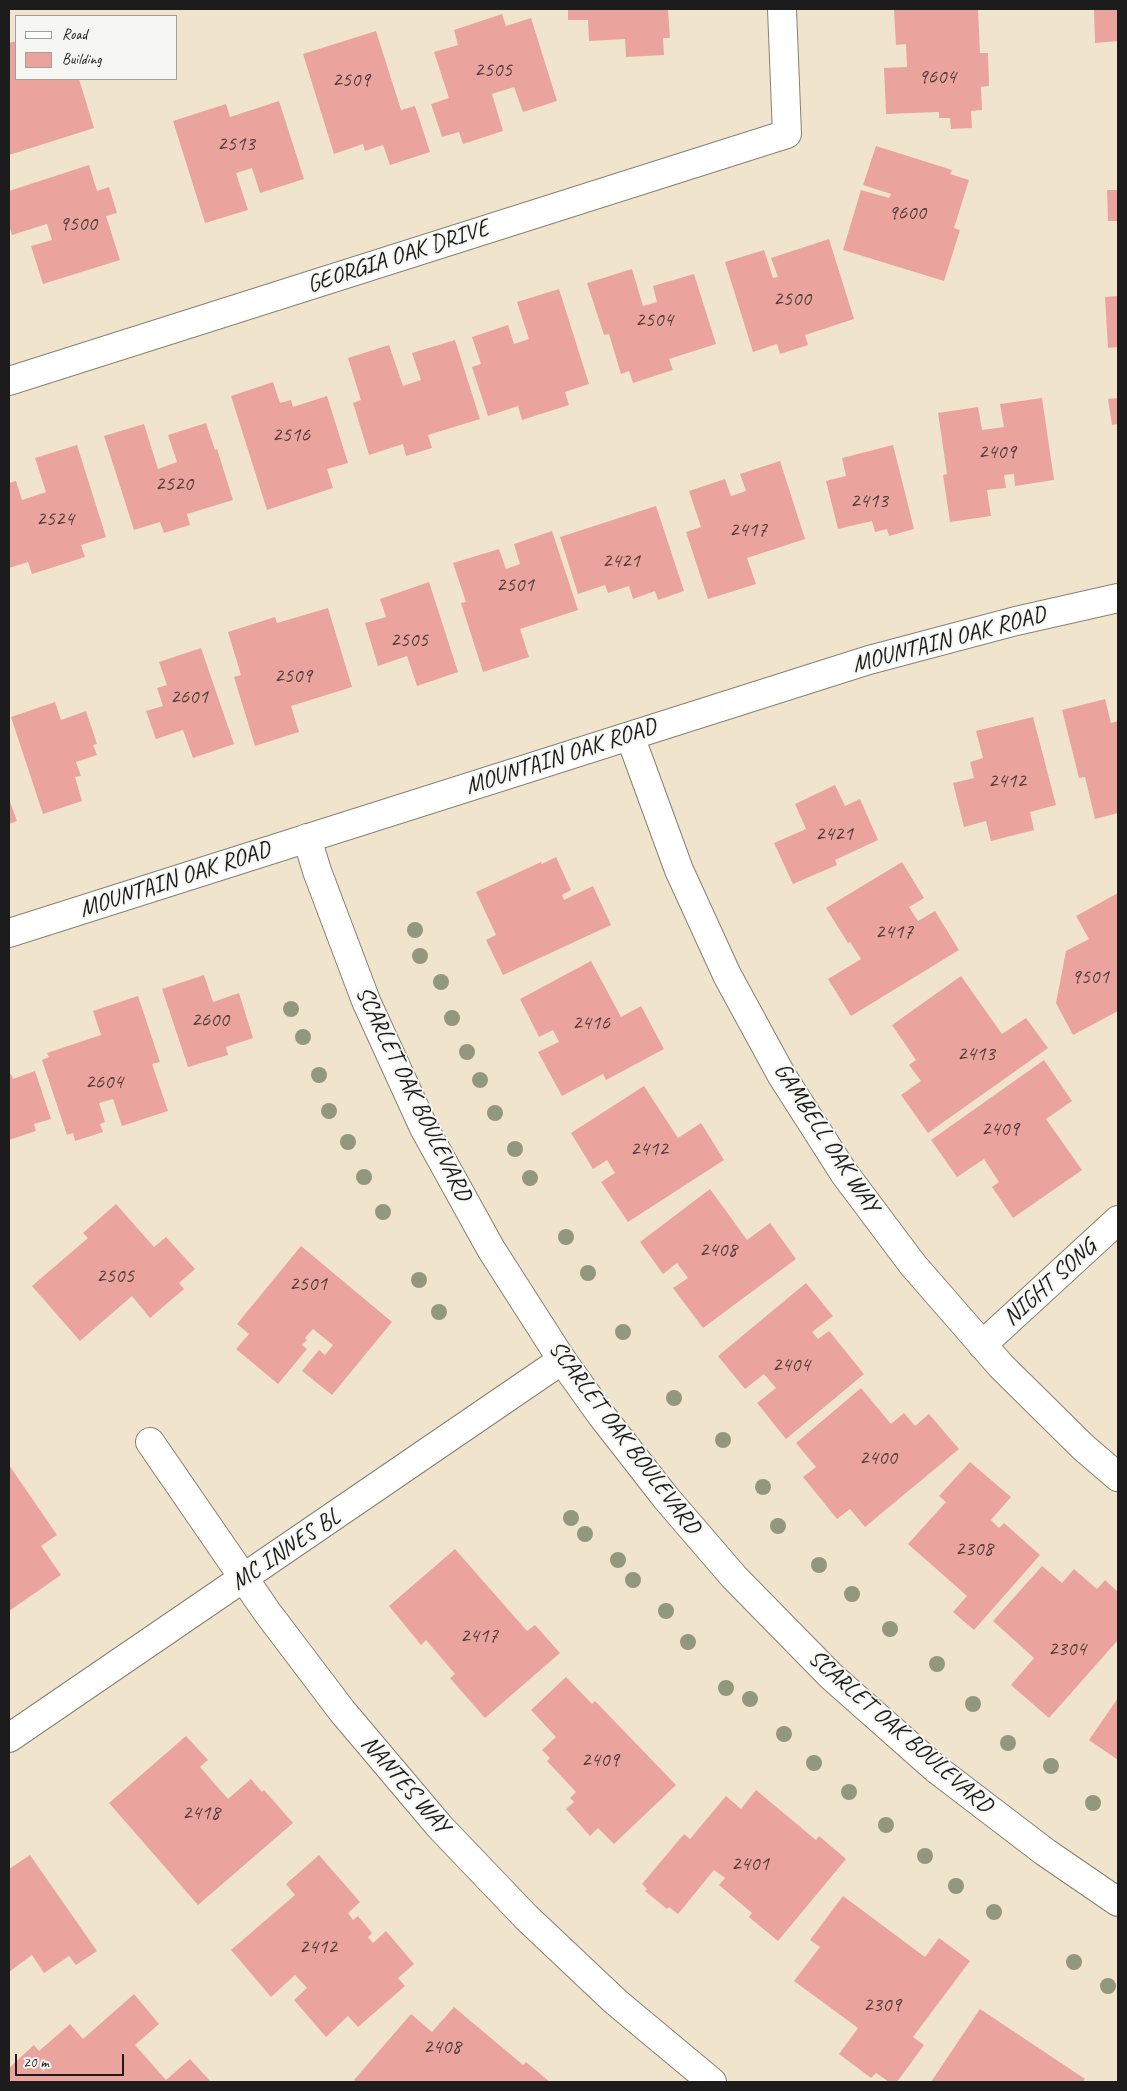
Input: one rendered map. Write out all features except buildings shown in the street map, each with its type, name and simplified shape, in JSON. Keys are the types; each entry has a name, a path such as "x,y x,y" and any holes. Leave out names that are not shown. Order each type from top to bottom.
{"street":[{"name":"GEORGIA OAK DRIVE","path":"9,381 787,134 782,9"},
{"name":"MOUNTAIN OAK ROAD","path":"9,933 869,660 1016,620 1118,598"},
{"name":"GAMBELL OAK WAY","path":"630,736 679,870 728,975 782,1076 844,1173 913,1265 982,1345 1083,1447 1118,1478"},
{"name":"SCARLET OAK BOULEVARD","path":"307,838 317,871 366,1001 424,1128 491,1249 562,1360 602,1416 666,1498 734,1577 831,1676 935,1768 1045,1852 1118,1902"},
{"name":"NIGHT SONG","path":"982,1345 1118,1220"},
{"name":"MC INNES BL","path":"9,1738 562,1360"},
{"name":"NANTES WAY","path":"150,1442 267,1612 342,1711 440,1827 526,1917 609,1996 712,2082"}]}
